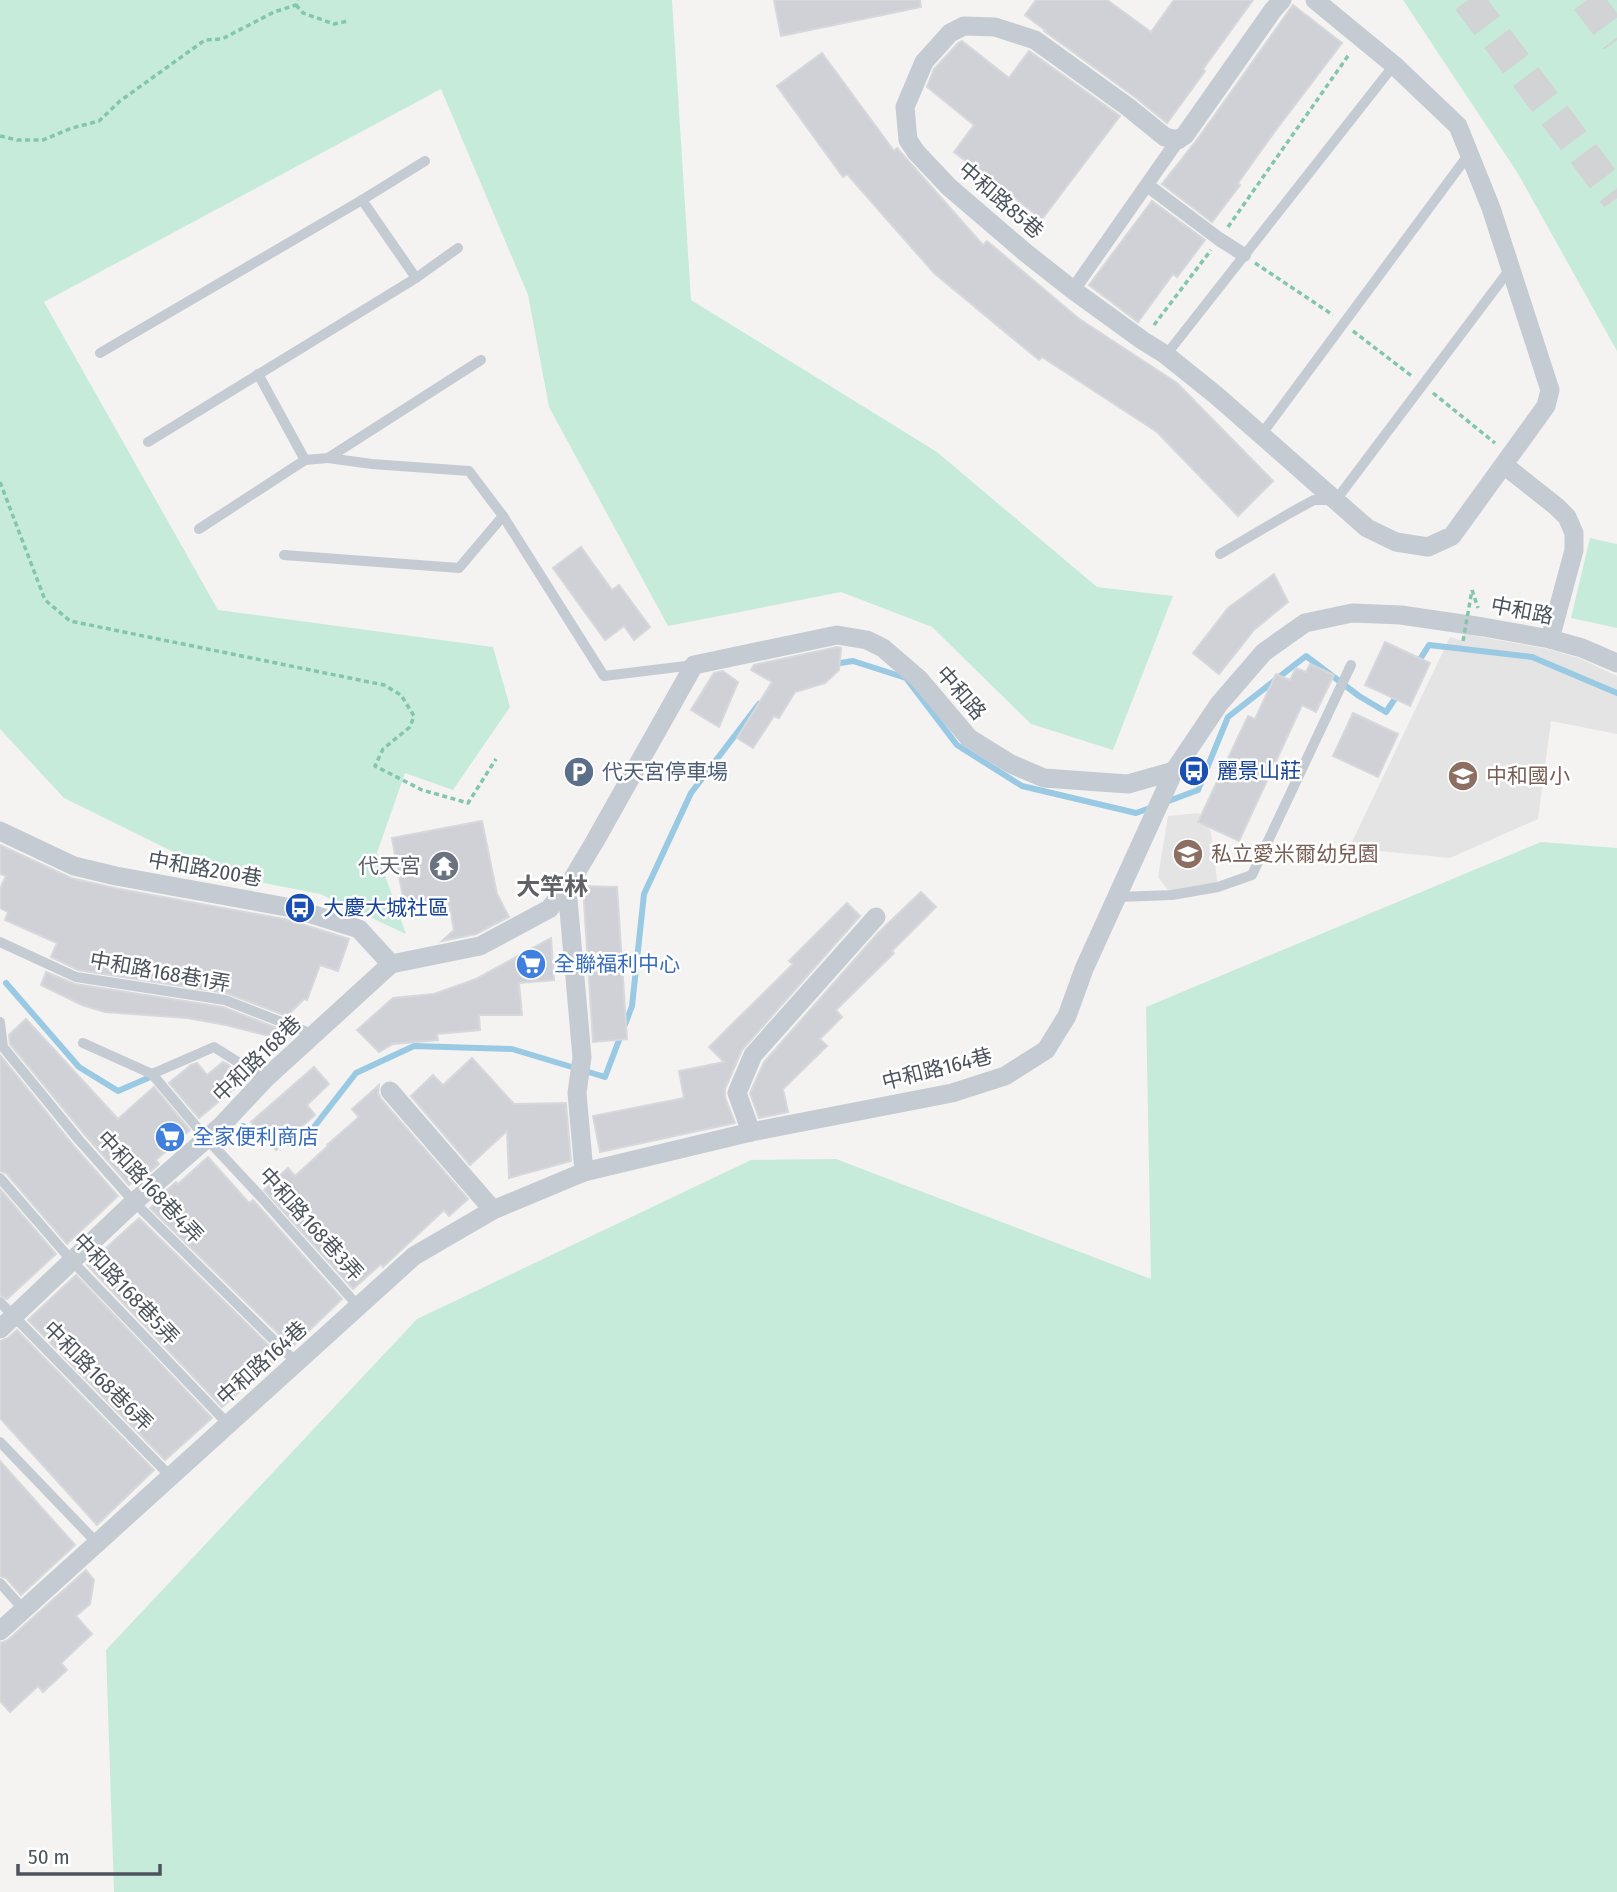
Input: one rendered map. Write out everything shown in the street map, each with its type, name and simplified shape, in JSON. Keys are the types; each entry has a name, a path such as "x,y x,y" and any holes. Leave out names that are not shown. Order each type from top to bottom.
{"street":[{"path":"1073,290 1178,140 1185,135 1282,0"},
{"name":"中和路85巷","path":"1178,140 1165,137 1035,40 995,27 964,26 950,33 924,62 905,107 908,139 916,152 949,187 1073,290 1166,355 1367,528 1396,542 1428,547 1452,536 1546,406 1550,390 1491,208 1458,126 1394,65 1315,0"},
{"path":"1147,185 1244,256"},
{"path":"1507,460 1567,517 1574,533 1574,550 1550,639"},
{"name":"中和路","path":"694,664 837,635 867,640 883,649 919,679 969,738 1011,764 1044,778 1128,785 1174,771 1219,704 1264,652 1305,623 1352,613 1401,615 1550,639 1582,648 1617,663"},
{"path":"391,964 480,946 549,909 567,888 595,841 694,664"},
{"name":"中和路164巷","path":"0,1631 414,1256 493,1210 584,1172 751,1132 951,1093 1005,1076 1046,1050 1067,1016 1084,969 1174,771"},
{"name":"中和路200巷","path":"0,831 74,866 292,908 359,929 391,964"},
{"path":"567,888 582,1057 577,1093 584,1172"},
{"path":"751,1132 737,1094 753,1055 876,917"},
{"name":"中和路168巷","path":"4,1316 72,1261 221,1126 265,1079 391,964"},
{"path":"390,1091 493,1210"}],"lane":[{"path":"1166,355 1394,65"},
{"path":"1261,435 1469,154"},
{"path":"100,352 425,161"},
{"path":"362,200 415,278"},
{"path":"148,442 415,278 458,248"},
{"path":"1220,554 1314,500 1336,500 1511,269"},
{"path":"328,458 481,360"},
{"path":"258,374 305,460"},
{"path":"199,529 305,460 328,458 469,471 503,516 604,676 694,664"},
{"path":"284,555 459,568 503,516"},
{"path":"1118,897 1172,895 1218,887 1252,875 1349,668"},
{"name":"中和路168巷1弄","path":"0,943 76,977 225,1000 315,1035"},
{"name":"中和路168巷4弄","path":"0,1022 3,1048 79,1140 134,1202 296,1362"},
{"path":"83,1043 152,1074 214,1047 265,1079"},
{"name":"中和路168巷3弄","path":"152,1074 206,1138 358,1306"},
{"name":"中和路168巷5弄","path":"0,1178 72,1261 228,1424"},
{"name":"中和路168巷6弄","path":"4,1316 170,1476"},
{"path":"0,1442 97,1543"},
{"path":"0,1583 24,1610"}],"path":[{"path":"0,136 17,140 43,140 99,121 120,101 205,40 222,39 297,2 303,13 317,19 334,24 348,21"},
{"path":"1142,340 1219,239 1362,37"},
{"path":"1244,256 1343,323 1423,384 1507,460"},
{"path":"0,482 45,600 70,621 384,685 401,695 414,716 410,727 383,749 376,766 422,790 468,803 496,759"},
{"path":"1463,641 1472,590"}],"shaded area":[{"name":"中和國小","path":"1464,634 1548,649 1579,658 1617,676 1617,734 1551,721 1538,819 1450,858 1349,848 1450,637 1463,641"},
{"name":"私立愛米爾幼兒園","path":"1199,813 1211,832 1218,887 1172,895 1158,877 1168,816"}],"green space":[{"path":"0,0 672,0 691,300 937,452 1097,587 1173,596 1113,750 1031,724 932,627 841,592 668,626 549,407 528,295 441,89 44,302 218,610 493,647 510,707 453,790 405,773 377,853 406,934 320,894 218,874 64,798 0,729"},
{"path":"1403,0 1617,0 1617,351 1517,172"},
{"path":"1590,538 1617,544 1617,628 1571,618"},
{"path":"1541,842 1617,848 1617,1892 114,1892 106,1650 417,1319 751,1160 836,1159 1151,1279 1146,1007"}],"building":[{"path":"774,0 920,0 921,7 781,36"},
{"path":"1036,0 1107,0 1151,32 1174,0 1253,0 1167,123 1025,15"},
{"path":"1293,5 1342,43 1273,134 1212,222 1162,184 1199,137"},
{"path":"962,41 1009,78 1029,51 1120,116 1042,219 954,152 974,125 927,87 934,69"},
{"path":"822,53 894,151 897,148 983,245 987,241 1078,318 1177,383 1273,481 1238,516 1157,432 1042,357 1039,360 934,273 847,174 843,177 777,86"},
{"path":"1152,201 1205,240 1177,277 1173,274 1138,322 1089,285"},
{"path":"581,547 612,590 619,585 650,627 634,640 624,626 605,640 553,568"},
{"path":"1274,574 1288,602 1254,630 1219,674 1193,653 1228,608"},
{"path":"1385,642 1430,663 1410,706 1365,685"},
{"path":"841,648 839,670 825,683 795,692 779,718 774,716 753,748 737,738 772,682 751,670 754,665"},
{"path":"1310,664 1334,675 1316,712 1302,705 1239,841 1198,822 1248,716 1255,719 1276,674 1290,680 1296,668 1306,672"},
{"path":"723,671 738,682 719,727 691,710 714,673"},
{"path":"1353,713 1398,734 1378,777 1333,756"},
{"name":"代天宮","path":"482,821 497,894 509,917 476,934 442,941 454,930 448,899 405,908 392,838"},
{"path":"0,845 71,878 289,920 349,939 338,971 320,965 307,1000 304,999 287,1016 226,993 78,970 51,957 57,943 5,920 8,912 0,908 0,889 6,876 0,874"},
{"path":"583,886 617,887 627,1039 593,1042"},
{"path":"921,892 936,907 836,1010 842,1017 820,1039 827,1046 783,1089 788,1112 759,1118 750,1093 764,1062 878,933"},
{"path":"847,903 860,916 742,1050 725,1089 725,1097 735,1123 600,1152 593,1116 684,1098 679,1071 724,1062 709,1047 793,964 789,961"},
{"path":"551,938 554,980 519,983 522,1015 479,1015 480,1030 437,1034 438,1040 393,1044 379,1052 357,1030 393,998 434,994 476,979"},
{"path":"46,972 75,984 223,1007 277,1028 269,1036 187,1018 105,1012 82,1005 41,985"},
{"path":"26,1019 118,1119 154,1087 190,1130 156,1160 159,1164 136,1184 134,1181 129,1185 10,1044 9,1035"},
{"path":"0,1055 118,1196 67,1244 6,1173 0,1171"},
{"path":"472,1058 514,1104 566,1103 571,1161 509,1178 507,1131 470,1165 411,1096 433,1075 443,1085"},
{"path":"223,1062 229,1065 242,1082 199,1118 169,1083 191,1065 197,1063 207,1075"},
{"path":"314,1067 329,1084 307,1105 315,1115 276,1150 251,1122"},
{"path":"379,1085 378,1093 381,1099 468,1199 449,1216 444,1210 383,1267 381,1264 353,1289 264,1190 288,1168 295,1176 328,1146 359,1117 352,1109"},
{"path":"208,1157 249,1203 253,1200 342,1299 292,1347 150,1208 153,1202"},
{"path":"0,1189 56,1254 7,1299 0,1295"},
{"path":"139,1218 280,1356 222,1407 87,1265"},
{"path":"76,1275 212,1418 165,1460 28,1320"},
{"path":"17,1330 154,1470 97,1525 0,1418 0,1341"},
{"path":"0,1461 75,1545 21,1595 6,1578 0,1576"},
{"path":"86,1570 94,1580 90,1604 76,1616 92,1634 61,1663 67,1670 43,1692 38,1686 10,1712 0,1701 0,1643 8,1640"}],"waterway":[{"path":"1417,664 1429,645 1532,657 1617,693"},
{"path":"1166,802 1198,790 1228,717 1306,656 1359,696 1386,712 1398,694"},
{"path":"834,664 853,661 906,678 957,745 1022,786 1136,813 1153,807"},
{"path":"243,1126 242,1136 300,1145 356,1073 414,1046 512,1049 605,1077 632,1006 644,894 691,793 759,704"},
{"path":"6,983 79,1067 118,1091 155,1075"}],"tunnel":[{"path":"1468,0 1617,198"},
{"path":"1587,0 1617,40"}],"place":[{"name":"麗景山莊","path":"1194,771"},
{"name":"代天宮停車場","path":"579,772"},
{"name":"中和國小","path":"1463,776"},
{"name":"私立愛米爾幼兒園","path":"1188,854"},
{"name":"代天宮","path":"444,866"},
{"name":"大慶大城社區","path":"300,908"},
{"name":"全聯福利中心","path":"531,964"},
{"name":"全家便利商店","path":"170,1137"}],"district":[{"name":"大竿林","path":"552,887"}]}
